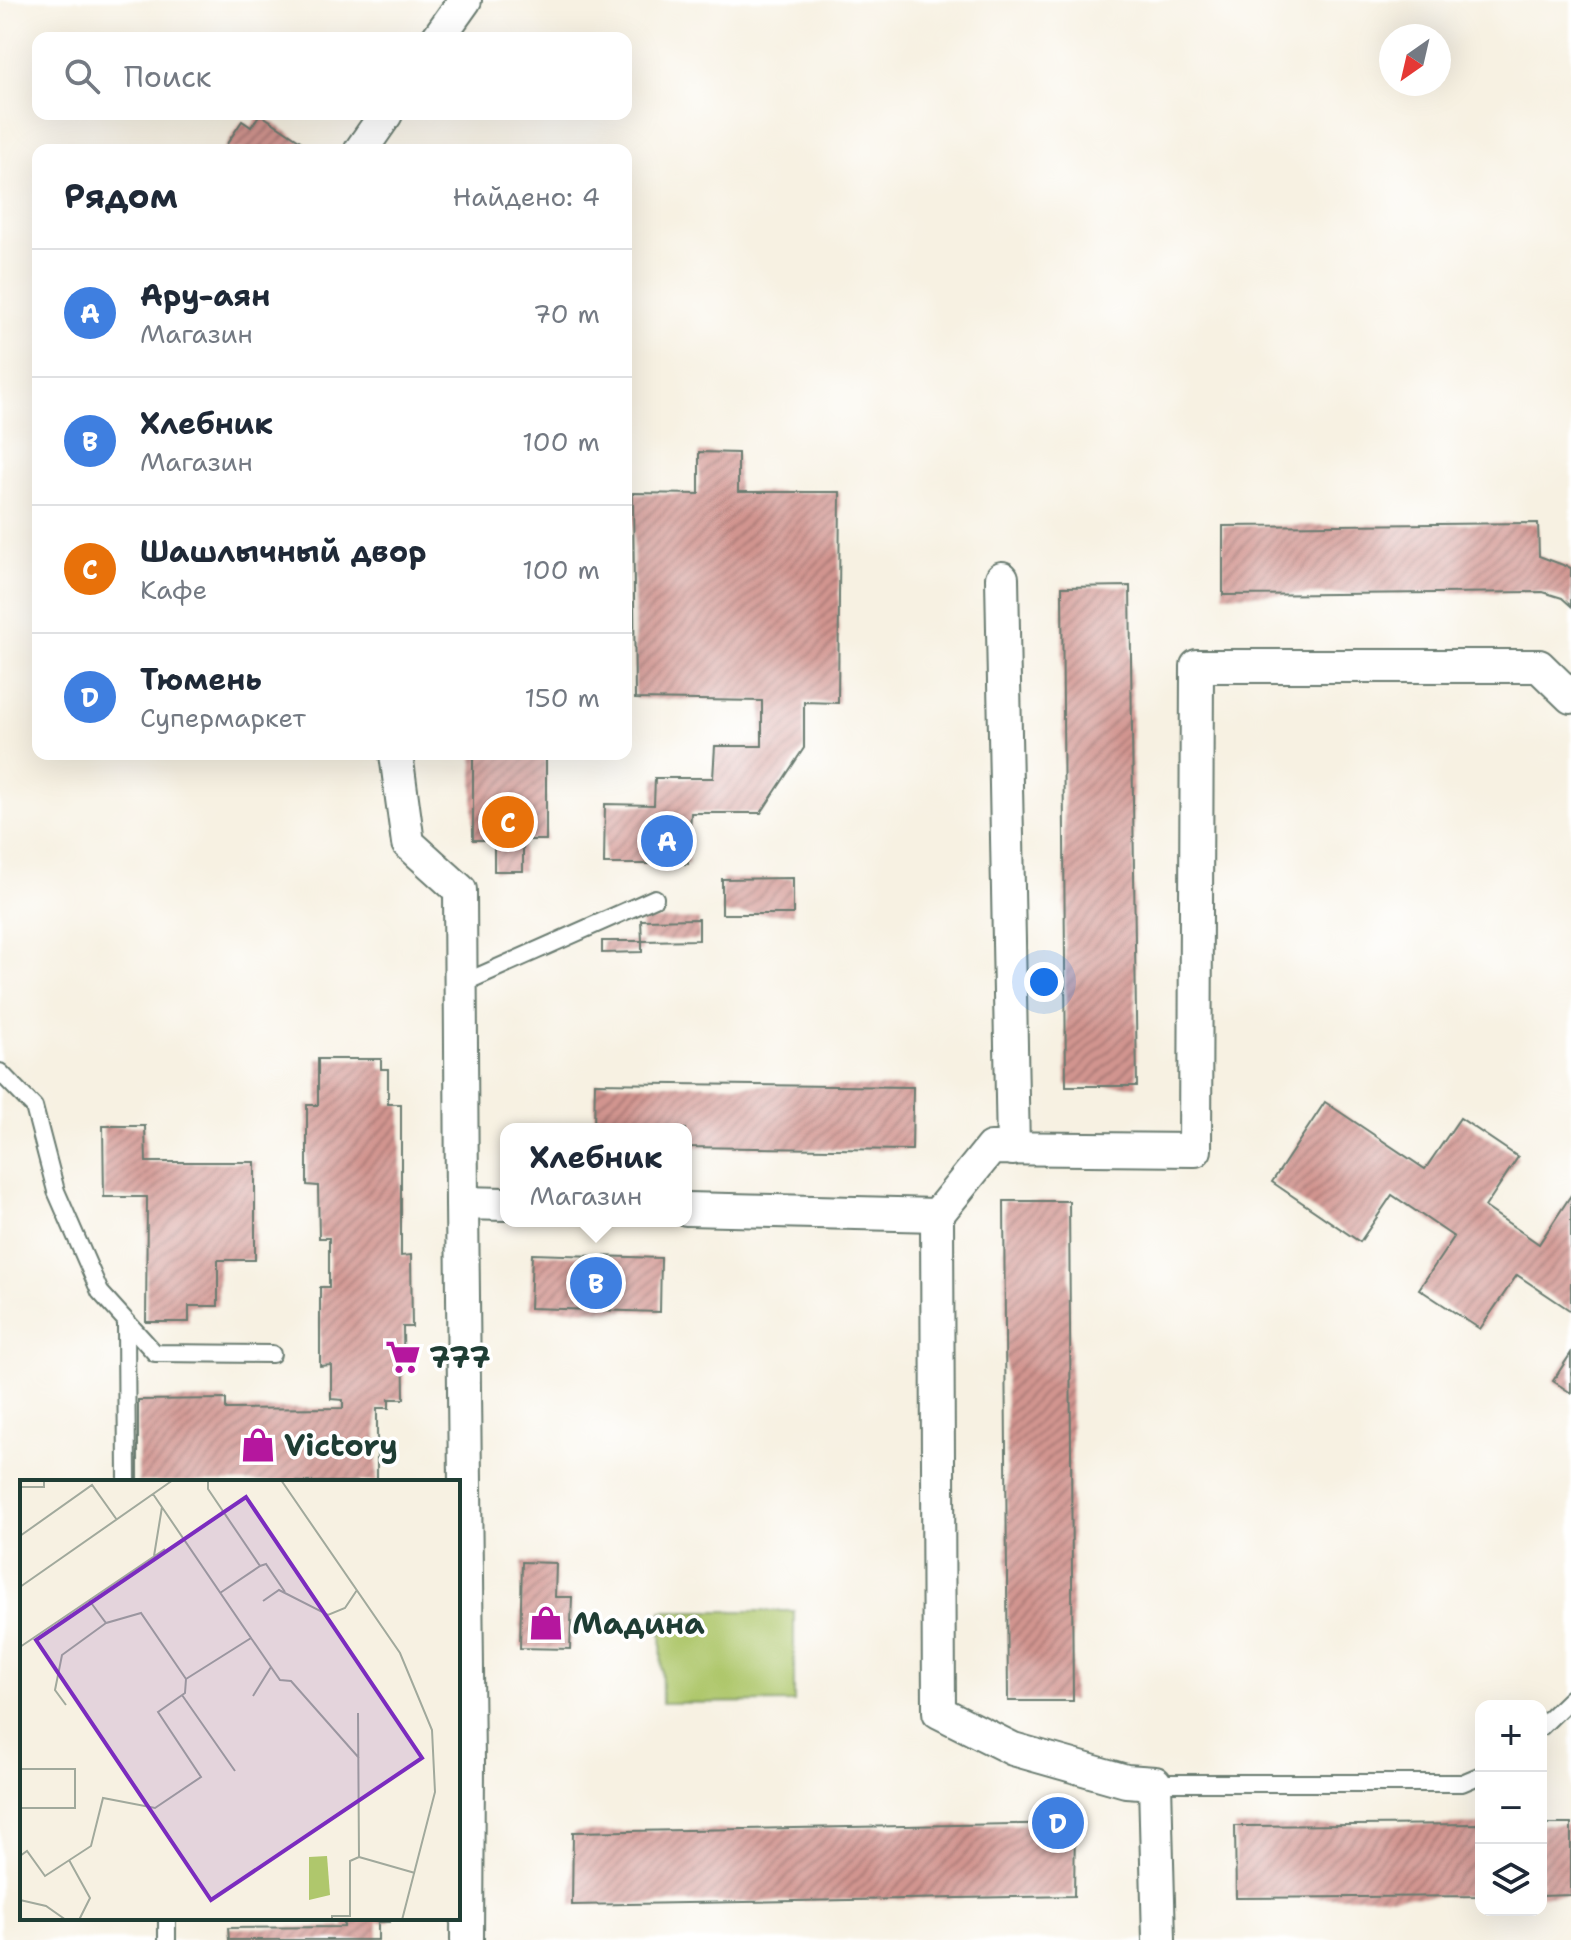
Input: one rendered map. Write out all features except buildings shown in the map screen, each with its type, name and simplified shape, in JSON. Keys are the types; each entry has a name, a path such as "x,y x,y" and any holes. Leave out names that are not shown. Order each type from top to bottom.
{"street":[{"path":"442,32 465,0"},
{"path":"365,144 382,120"},
{"path":"1002,578 1013,1149"},
{"path":"1159,1940 1155,1783 1126,1781 1013,1749 939,1712 937,1215 991,1148 1195,1150 1197,666 1539,666 1571,697"},
{"path":"397,760 408,843 460,890 467,1940"},
{"path":"462,1203 500,1204"},
{"path":"692,1209 937,1215"}],"lane":[{"path":"461,984 655,898"},
{"path":"0,1072 34,1107 56,1191 100,1292 155,1353 272,1354"},
{"path":"126,1322 127,1480"},
{"path":"1547,1721 1571,1698"},
{"path":"1155,1783 1462,1783 1475,1778"}],"green space":[{"path":"661,1611 794,1611 794,1702 662,1703"}],"place":[{"name":"Шашлычный двор","path":"508,822"},
{"name":"Ару-аян","path":"667,841"},
{"name":"Хлебник","path":"596,1283"},
{"name":"777","path":"403,1357"},
{"name":"Victory","path":"258,1445"},
{"name":"Мадина","path":"546,1623"},
{"name":"Тюмень","path":"1058,1823"}]}
